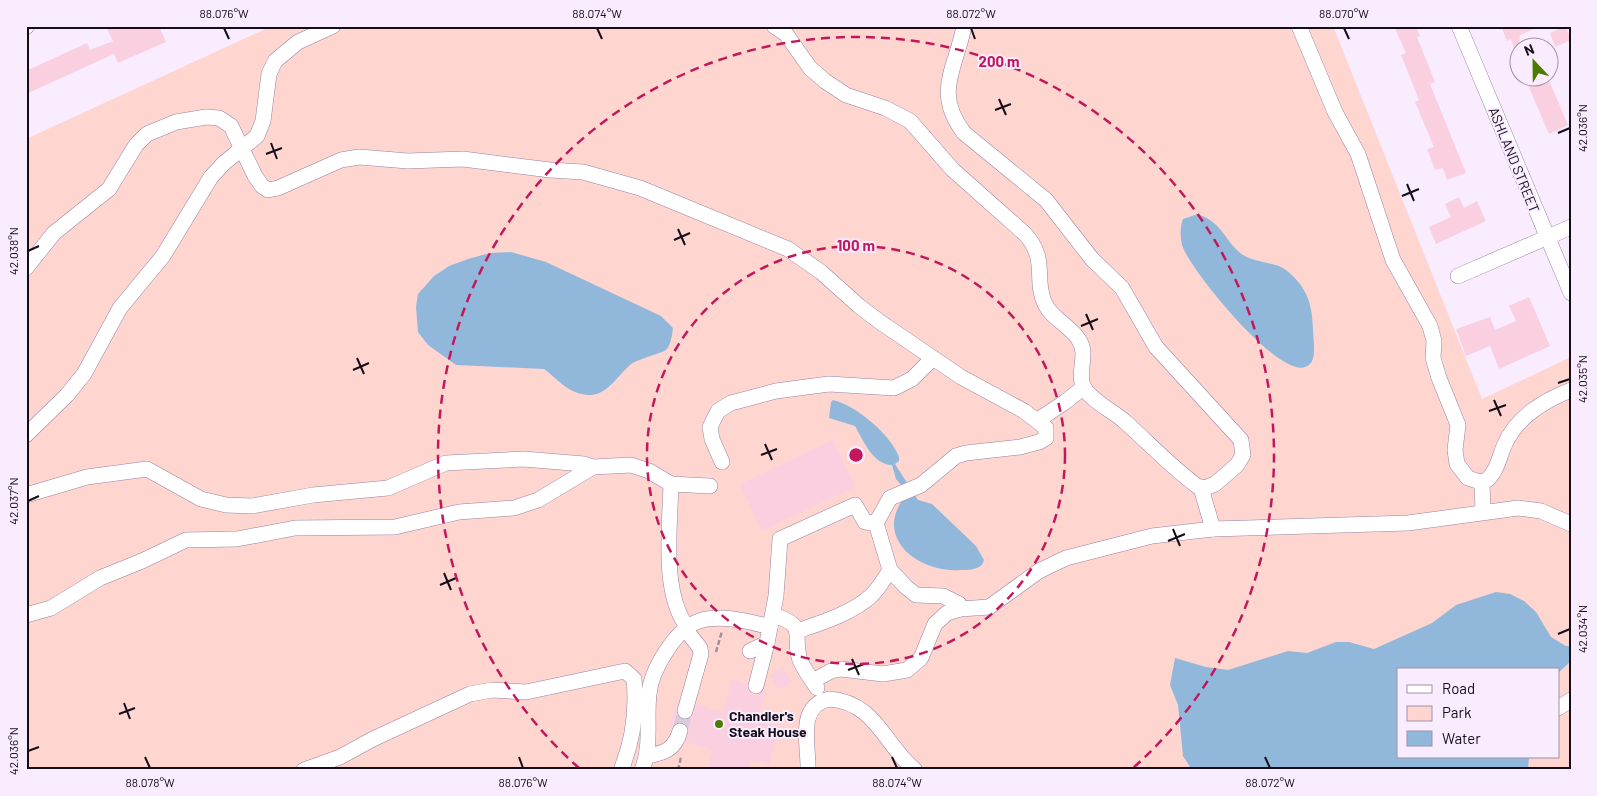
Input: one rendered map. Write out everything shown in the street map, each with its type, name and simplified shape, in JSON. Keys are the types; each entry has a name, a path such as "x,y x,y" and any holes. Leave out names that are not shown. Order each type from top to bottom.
{"street":[{"path":"26,435 80,379 94,359 120,308 163,256 211,177 257,136 262,127 269,74 275,62 298,42 334,26"},
{"path":"774,26 786,34 810,68 832,86 852,98 885,108 910,121 953,170 1029,238 1039,260 1041,294 1045,304 1049,311 1073,331 1083,347 1084,387 1201,488 1213,529"},
{"path":"964,26 958,54 948,82 950,106 961,129 1046,200 1092,259 1122,288 1156,347 1241,440 1243,455 1237,465 1215,484 1201,488"},
{"path":"1299,26 1336,112 1358,154 1394,260 1430,326 1437,371 1458,425 1455,450 1457,464 1468,478 1482,482"},
{"name":"ASHLAND STREET","path":"1459,26 1571,293"},
{"path":"26,268 37,252 60,228 109,189 136,145 152,130 176,122 206,117 219,118 231,126 258,182 268,190 278,188 341,160 359,157 408,161 463,159 550,170 587,172 662,196 712,219 788,249 821,272 869,314 933,358 1038,420 1046,428 1047,435 1044,440 1020,447 960,454 948,461 921,485 890,498 876,523 890,570 916,595 943,596 956,602 960,609"},
{"path":"1458,276 1571,227"},
{"path":"722,462 712,439 710,427 718,411 731,403 776,392 829,384 894,388 912,380 933,358"},
{"path":"1038,420 1084,387"},
{"path":"1482,482 1493,473 1507,439 1518,422 1542,404 1571,390"},
{"path":"26,495 87,478 147,469 201,499 226,505 252,506 313,495 388,488 446,463 523,459 584,464 593,467 632,465 649,471 671,484 710,486"},
{"path":"26,615 51,608 100,578 142,562 186,540 237,539 295,528 395,527 460,512 514,508 538,500 593,467"},
{"path":"1482,482 1483,512"},
{"path":"671,484 669,564 679,615 700,648 701,654 685,711"},
{"path":"756,686 772,621 780,539 855,505 865,522 876,523"},
{"path":"813,681 831,671 840,669 883,674 907,670 921,658 938,620 947,613 960,609 989,607 1039,571 1066,558 1152,536 1213,529 1391,524 1506,509 1535,509 1571,524"},
{"path":"797,631 816,625 866,600 875,592 890,570"},
{"path":"645,763 650,683 662,658 687,629 700,621 711,619 788,621 797,631 800,659 825,699"},
{"path":"750,651 767,643"},
{"path":"304,770 340,757 373,738 470,694 492,690 526,692 625,671 634,679 634,703 631,745 621,770"},
{"path":"808,770 807,720 817,705 825,699 833,699 849,704 871,718 882,728 903,759 915,770"},
{"path":"1560,707 1571,700"},
{"path":"645,763 670,749 676,742 680,731"}],"green space":[{"path":"272,26 1333,26 1482,399 1571,357 1571,770 26,770 26,139"}],"water":[{"path":"1198,214 1213,222 1243,255 1281,267 1301,285 1311,308 1314,354 1311,363 1305,367 1292,366 1275,356 1236,319 1201,276 1188,258 1182,245 1181,235 1183,219"},
{"path":"511,252 546,262 661,316 673,328 668,348 631,364 607,388 601,392 589,395 569,389 544,369 456,365 428,345 418,332 416,307 418,294 434,276 449,266 490,253"},
{"path":"833,400 862,414 881,431 895,448 899,461 895,464 918,500 932,504 976,546 984,560 982,565 969,570 945,569 930,566 905,550 898,540 894,527 896,513 904,498 902,486 896,479 892,465 879,461 869,451 855,426 829,418 831,402"},
{"path":"1496,592 1510,594 1524,601 1536,612 1551,637 1566,646 1571,646 1569,663 1560,671 1560,668 1397,668 1397,758 1529,758 1528,770 1192,770 1183,756 1178,705 1170,685 1175,658 1206,667 1228,670 1288,651 1307,653 1336,642 1349,642 1374,649 1432,623 1456,605"}],"building":[{"path":"114,26 159,26 166,42 118,63 114,54 26,94 26,71 87,43 90,50 113,41 107,29"},
{"path":"1394,26 1416,26 1420,36 1417,37 1435,82 1430,84 1466,173 1447,180 1443,168 1435,170 1427,149 1434,147 1415,102 1419,100 1401,55 1406,53"},
{"path":"1501,26 1541,26 1520,35 1520,38 1510,38 1507,41"},
{"path":"1566,26 1571,40 1560,45 1560,38 1552,38 1550,33"},
{"path":"1529,88 1552,88 1568,125 1549,134"},
{"path":"1459,197 1464,208 1477,201 1486,221 1436,244 1429,227 1451,217 1445,204"},
{"path":"1529,297 1550,346 1499,369 1490,346 1466,356 1456,329 1490,317 1495,330 1516,321 1509,306"},
{"path":"833,440 855,487 762,531 740,484"},
{"path":"783,667 792,682 779,690 770,675"},
{"name":"Chandler's Steak House","path":"732,679 747,684 747,689 753,695 759,695 766,689 757,721 779,727 769,765 751,760 748,770 707,770 713,750 686,742 689,730 684,722 678,722 669,729 675,707 678,717 683,720 692,717 697,704 723,712"}],"tunnel":[{"path":"680,731 685,711"}],"place":[{"name":"Chandler's Steak House","path":"719,724"}]}
